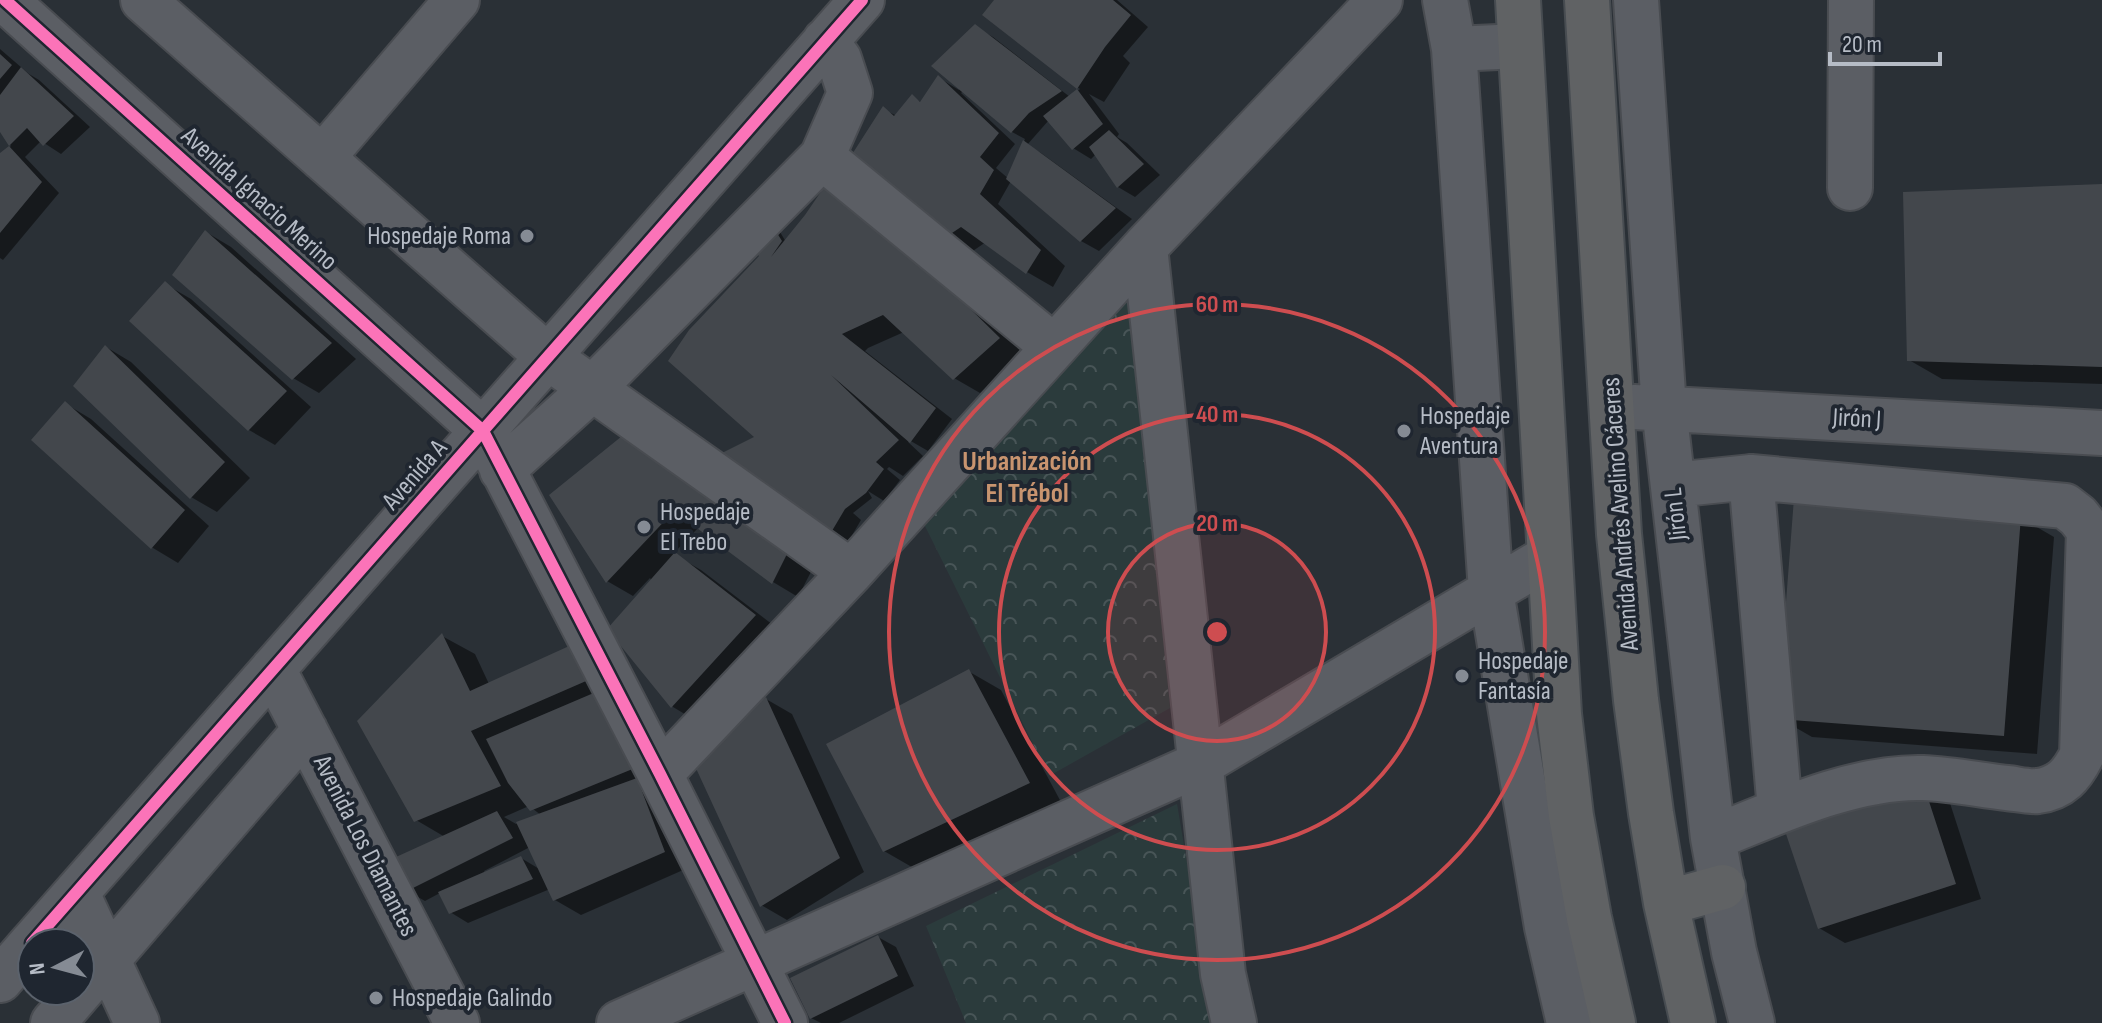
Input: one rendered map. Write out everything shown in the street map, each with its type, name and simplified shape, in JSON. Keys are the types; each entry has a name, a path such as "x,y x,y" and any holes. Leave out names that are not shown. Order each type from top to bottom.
{"highway":[{"path":"1518,0 1559,714 1571,816 1589,918 1613,1023"},
{"name":"Avenida Andrés Avelino Cáceres","path":"1587,0 1619,534 1651,813 1684,1020"},
{"path":"1666,903 1723,887"}],"street":[{"name":"Avenida Ignacio Merino","path":"5,0 483,431"},
{"path":"143,0 548,357 851,572"},
{"path":"322,158 457,0"},
{"name":"Avenida A","path":"46,927 862,0"},
{"path":"660,774 851,572 1145,247 1380,0"},
{"path":"1445,0 1454,49 1491,591 1547,927 1569,1023"},
{"name":"Jirón L","path":"1636,0 1664,408 1713,838 1734,952 1752,1023"},
{"path":"1850,188 1851,0"},
{"path":"502,470 592,389 822,157 850,93 839,59 825,41"},
{"path":"1454,49 1520,46"},
{"path":"822,157 1054,347"},
{"path":"1145,247 1223,974 1234,1023"},
{"name":"Jirón J","path":"1612,407 2102,433"},
{"path":"483,431 785,1023"},
{"path":"1751,477 1780,810"},
{"path":"1673,485 1751,477 2065,506 2089,530 2082,755 2073,774 2055,787 2035,792 1925,778 1867,783 1780,810 1713,838"},
{"path":"619,1023 1200,764 1549,557"},
{"name":"Avenida Los Diamantes","path":"273,669 457,1023"},
{"path":"53,1023 305,730"},
{"path":"77,893 137,1023"},
{"name":"Avenida A","path":"0,980 16,962"}],"green space":[{"path":"1129,285 1170,708 1049,776 924,524"},
{"path":"1177,804 1214,1023 966,1023 926,926"}],"building":[{"path":"994,0 1113,0 1131,15 1077,89 982,15"},
{"path":"975,24 1062,91 1029,113 1011,133 931,66"},
{"path":"0,54 12,65 0,79"},
{"path":"21,67 74,116 43,146 27,128 9,146 0,132 0,95"},
{"path":"938,75 999,133 980,157 994,170 980,194 1041,250 1026,274 961,227 940,241 849,159 883,106 894,116 912,94 920,102"},
{"path":"1077,89 1103,124 1072,150 1043,116"},
{"path":"1109,130 1144,164 1117,188 1089,147"},
{"path":"1023,140 1116,208 1080,242 1006,179"},
{"path":"9,146 42,182 0,233 0,153"},
{"path":"833,174 1000,338 953,380 883,315 842,334 936,408 910,443 831,375 899,440 876,462 884,469 866,493 845,509 826,541 722,453 754,437 668,361 689,330 759,256 747,243 769,220 782,241 771,257"},
{"path":"2102,184 2102,367 1907,361 1903,192"},
{"path":"205,230 332,343 292,380 172,275"},
{"path":"165,281 287,391 248,431 129,321"},
{"path":"105,345 225,462 190,499 73,386"},
{"path":"65,401 185,510 151,549 31,440"},
{"path":"627,432 789,550 772,584 674,511 606,583 549,495"},
{"path":"1794,498 2021,516 2004,736 1777,719"},
{"path":"675,552 756,615 671,708 607,629"},
{"path":"442,633 470,691 578,642 593,678 471,731 501,786 414,822 357,721"},
{"path":"969,669 1030,783 883,852 826,744"},
{"path":"596,692 614,736 635,768 530,811 508,783 486,739"},
{"path":"766,697 840,858 760,907 688,751"},
{"path":"637,778 665,852 553,901 516,822"},
{"path":"1923,783 1956,884 1818,929 1784,828"},
{"path":"497,811 513,838 405,892 396,857"},
{"path":"521,856 533,879 449,914 438,892"},
{"path":"878,935 898,976 810,1019 790,978"}],"cycle path":[{"path":"5,0 483,431 785,1023"},
{"path":"46,927 862,0"}],"place":[{"name":"Hospedaje Roma","path":"527,236"},
{"name":"Hospedaje Aventura","path":"1404,431"},
{"name":"Hospedaje El Trebo","path":"644,527"},
{"name":"Hospedaje Fantasía","path":"1462,676"},
{"name":"Hospedaje Galindo","path":"376,998"}],"district":[{"name":"Urbanización El Trébol","path":"1027,477"}]}
